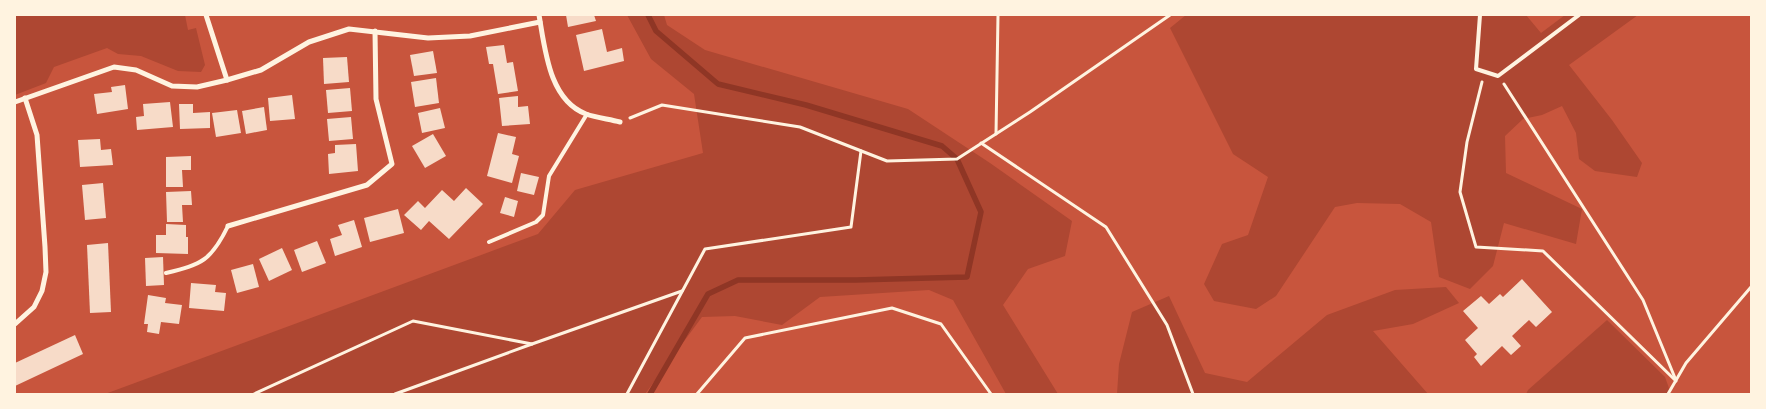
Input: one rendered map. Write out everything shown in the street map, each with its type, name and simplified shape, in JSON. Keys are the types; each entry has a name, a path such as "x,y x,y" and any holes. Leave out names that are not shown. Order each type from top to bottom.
{"street":[{"path":"206,15 227,80"},
{"path":"539,15 553,80 558,92 577,109 586,114 620,122"},
{"path":"15,102 114,67 136,70 172,86 197,87 261,70 309,42 348,29 428,38 470,36 540,22"},
{"path":"228,226 366,185 392,164 376,99 375,31"},
{"path":"15,324 34,307 42,291 46,272 38,135 25,98"}],"lane":[{"path":"1480,15 1476,69 1498,76 1577,15"},
{"path":"489,242 536,222 543,215 549,176 586,114"},
{"path":"166,273 194,266 207,258 219,244 228,226"}],"path":[{"path":"996,134 998,15"},
{"path":"620,122 662,105 800,128 887,161 957,159 1170,15"},
{"path":"1484,72 1466,142 1460,192 1476,246 1543,251 1676,381"},
{"path":"1498,76 1643,300 1676,381"},
{"path":"981,143 1106,227 1167,325 1193,394"},
{"path":"626,394 705,249 851,227 861,151"},
{"path":"1668,394 1686,363 1751,287"},
{"path":"395,394 682,291"},
{"path":"697,394 745,338 892,308 941,324 991,394"},
{"path":"254,394 412,321 532,344"}],"shaded area":[{"path":"15,15 185,15 188,30 196,28 205,65 201,72 178,71 141,56 118,54 107,48 54,67 46,83 15,95"},
{"path":"627,15 664,15 667,25 705,50 908,109 990,163 1072,221 1065,256 1028,269 1003,305 1058,394 1006,394 953,300 929,290 820,297 782,325 735,316 702,317 645,394 105,394 538,234 575,190 703,153 694,94 651,59"},
{"path":"1186,15 1526,15 1541,33 1565,15 1638,15 1569,65 1612,120 1642,163 1637,177 1595,171 1579,159 1576,133 1562,106 1542,115 1523,119 1505,136 1506,173 1582,209 1576,244 1504,223 1493,266 1470,289 1439,277 1431,222 1400,204 1357,203 1335,207 1276,296 1256,309 1214,301 1204,284 1222,244 1248,235 1268,177 1233,154 1170,28"},
{"path":"1446,287 1459,303 1413,324 1373,331 1428,394 1117,394 1119,364 1132,312 1169,296 1205,373 1247,382 1327,315 1395,290"},
{"path":"1607,320 1665,377 1671,394 1526,394 1528,390"}],"building":[{"path":"566,15 594,15 596,21 568,27"},
{"path":"602,29 607,52 622,48 624,61 584,71 576,35"},
{"path":"504,45 507,63 513,62 518,91 498,94 493,64 489,64 486,47"},
{"path":"433,51 437,73 414,76 410,55"},
{"path":"347,57 349,82 324,84 323,58"},
{"path":"436,78 439,103 415,107 411,82"},
{"path":"125,85 128,109 97,114 94,94 112,92 111,87"},
{"path":"350,88 352,111 328,113 326,90"},
{"path":"292,95 295,119 270,121 268,98"},
{"path":"518,96 518,107 528,106 530,124 502,126 499,98"},
{"path":"170,102 173,127 137,130 136,117 144,116 143,104"},
{"path":"179,104 193,104 193,113 210,112 210,128 180,129"},
{"path":"264,107 267,130 246,134 242,111"},
{"path":"440,108 445,128 422,133 418,113"},
{"path":"237,110 241,133 216,137 212,113"},
{"path":"351,117 353,139 329,141 327,119"},
{"path":"498,133 516,137 512,154 519,156 512,183 487,176"},
{"path":"433,134 446,156 425,168 412,146"},
{"path":"100,139 101,150 111,149 113,165 80,167 78,140"},
{"path":"356,144 358,171 329,174 328,154 335,153 335,145"},
{"path":"191,156 191,170 182,170 183,187 166,187 166,157"},
{"path":"521,173 539,177 534,195 517,191"},
{"path":"103,183 106,218 85,220 82,185"},
{"path":"466,188 483,204 449,239 429,221 421,230 404,215 418,201 425,208 442,190 454,201"},
{"path":"191,191 192,205 182,205 183,222 167,222 166,192"},
{"path":"505,197 518,201 514,217 500,213"},
{"path":"398,209 404,233 370,242 364,218"},
{"path":"354,220 362,247 335,256 330,239 342,235 338,225"},
{"path":"166,224 186,225 188,254 156,253 156,235 166,235"},
{"path":"317,241 326,263 302,272 294,250"},
{"path":"108,243 111,312 90,313 87,245"},
{"path":"282,248 292,270 269,281 259,259"},
{"path":"163,257 164,285 146,286 145,258"},
{"path":"253,264 259,287 237,293 231,270"},
{"path":"1522,279 1552,312 1536,327 1529,320 1512,336 1521,346 1511,355 1502,346 1481,366 1474,357 1477,354 1465,340 1478,328 1463,311 1481,296 1489,304 1500,294 1503,297"},
{"path":"191,283 216,285 215,292 226,293 224,311 189,308"},
{"path":"148,295 166,298 165,303 182,305 179,324 161,322 159,334 147,332 148,324 144,324"},
{"path":"75,335 83,354 15,386 15,363"}],"waterway":[{"path":"648,15 656,31 718,84 806,105 942,146 957,159 981,212 967,277 856,280 738,280 708,294 650,394"}]}
